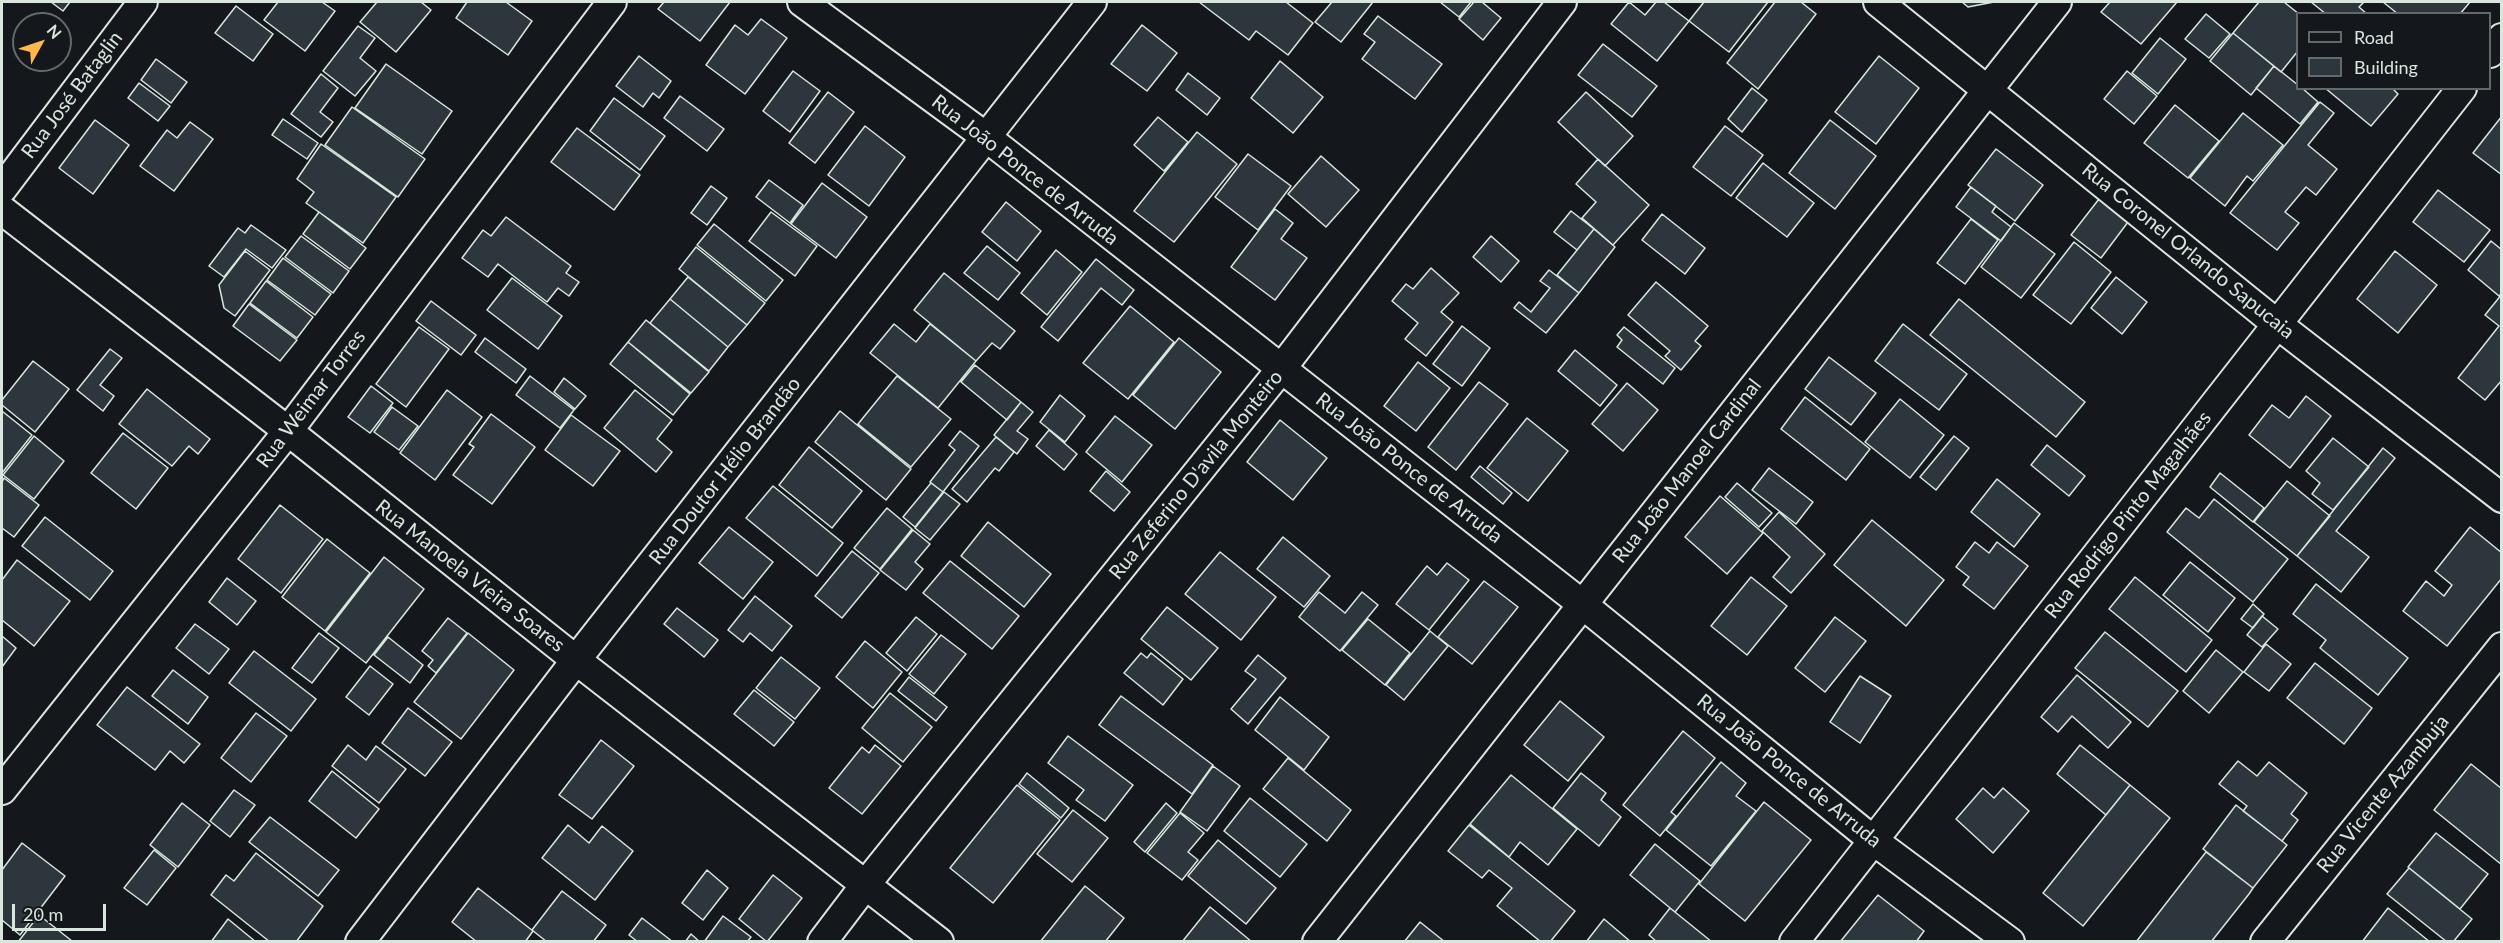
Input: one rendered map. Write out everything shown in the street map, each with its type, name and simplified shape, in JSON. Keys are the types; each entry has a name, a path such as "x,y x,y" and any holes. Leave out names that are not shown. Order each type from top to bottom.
{"street":[{"name":"Rua José Bataglin","path":"2,189 143,2"},
{"name":"Rua Weimar Torres","path":"2,790 288,431 612,2"},
{"name":"Rua João Ponce de Arruda","path":"802,2 986,138 1582,604 1874,841 2010,942"},
{"name":"Rua Doutor Hélio Brandão","path":"360,942 576,660 1092,2"},
{"name":"Rua Zeferino D'avila Monteiro","path":"822,942 866,884 1281,369 1562,2"},
{"name":"Rua Coronel Orlando Sapucaia","path":"1878,2 2277,324 2502,498"},
{"name":"Rua João Manoel Cardinal","path":"1317,942 2057,2"},
{"path":"2491,52 2502,38"},
{"name":"Rua Rodrigo Pinto Magalhães","path":"1794,942 2460,90"},
{"name":"Rua Manoela Vieira Soares","path":"2,210 288,431 576,660 939,942"},
{"name":"Rua Vicente Azambuja","path":"2265,942 2502,647"}],"building":[{"path":"51,2 70,2 63,11"},
{"path":"278,2 322,2 335,11 305,51 264,20"},
{"path":"377,2 421,2 431,10 396,52 360,22"},
{"path":"467,2 506,2 532,21 508,55 456,18"},
{"path":"664,2 730,2 700,41 658,9"},
{"path":"1199,2 1286,2 1313,23 1288,55 1256,31 1249,40"},
{"path":"1332,2 1373,2 1341,42 1315,22"},
{"path":"1440,2 1471,2 1459,17"},
{"path":"1474,2 1482,2 1501,18 1483,40 1459,19"},
{"path":"1629,2 1645,15 1656,2 1664,2 1689,21 1657,61 1611,24"},
{"path":"1704,2 1768,2 1729,52 1689,21"},
{"path":"1775,2 1801,2 1816,14 1758,89 1727,63"},
{"path":"1962,2 1994,2 1968,7"},
{"path":"2110,2 2177,2 2141,44 2101,12"},
{"path":"2259,2 2284,2 2296,12 2296,53 2281,72 2233,33"},
{"path":"2311,2 2364,2 2359,7 2365,12 2324,12"},
{"path":"2383,2 2470,2 2462,12 2396,12"},
{"path":"236,6 273,34 253,61 215,33"},
{"path":"2206,14 2230,34 2209,58 2185,39"},
{"path":"1378,16 1442,64 1415,99 1362,59 1375,42 1364,34"},
{"path":"761,19 787,38 745,94 706,65 735,25 748,35"},
{"path":"1142,25 1177,53 1147,91 1111,64"},
{"path":"358,26 375,38 360,58 376,71 355,96 323,71"},
{"path":"2233,33 2274,66 2251,95 2210,61"},
{"path":"2160,38 2186,59 2158,94 2132,73"},
{"path":"1603,44 1657,86 1632,117 1578,75"},
{"path":"639,56 671,81 659,98 653,93 643,107 616,86"},
{"path":"1879,56 1919,88 1876,144 1835,112"},
{"path":"156,59 187,82 171,103 141,80"},
{"path":"1280,61 1323,97 1293,133 1251,98"},
{"path":"386,64 452,111 422,154 355,108"},
{"path":"2274,66 2296,83 2296,90 2304,90 2318,102 2300,124 2256,88"},
{"path":"793,71 820,91 790,132 763,111"},
{"path":"2127,71 2157,96 2134,124 2104,99"},
{"path":"1188,73 1220,98 1207,115 1176,90"},
{"path":"321,74 338,88 320,112 333,122 321,137 291,114"},
{"path":"139,83 170,106 158,121 128,98"},
{"path":"1752,88 1767,100 1742,132 1728,119"},
{"path":"2327,90 2394,90 2398,94 2371,126"},
{"path":"828,92 854,112 815,163 789,143"},
{"path":"1586,92 1633,136 1605,166 1558,122"},
{"path":"680,96 724,129 707,151 664,118"},
{"path":"614,98 665,136 640,170 590,131"},
{"path":"2320,102 2334,113 2308,145 2337,169 2316,195 2306,187 2285,212 2299,223 2277,250 2230,213"},
{"path":"2175,105 2219,141 2188,178 2144,143"},
{"path":"352,107 425,159 398,197 325,145"},
{"path":"2243,113 2283,145 2253,181 2247,176 2225,206 2190,178"},
{"path":"2502,116 2502,175 2473,153"},
{"path":"1158,117 1188,142 1164,171 1134,145"},
{"path":"283,119 318,143 307,159 272,135"},
{"path":"95,120 129,145 93,194 59,168"},
{"path":"1830,120 1876,156 1835,209 1789,173"},
{"path":"190,122 213,139 174,191 140,166 167,130 177,138"},
{"path":"865,126 905,157 869,206 828,175"},
{"path":"1725,126 1763,155 1731,196 1693,167"},
{"path":"577,128 640,175 614,210 551,162"},
{"path":"1197,132 1237,164 1174,242 1134,211"},
{"path":"321,144 396,197 363,243 306,203 314,192 297,179"},
{"path":"1996,149 2043,185 2015,221 1968,185"},
{"path":"1248,154 1291,186 1258,230 1215,197"},
{"path":"1321,156 1359,190 1326,227 1288,194"},
{"path":"1598,159 1649,205 1613,245 1582,218 1596,202 1576,184"},
{"path":"1763,163 1814,203 1787,237 1736,198"},
{"path":"769,180 803,205 790,223 756,197"},
{"path":"822,183 867,217 836,258 791,224"},
{"path":"711,186 727,198 707,225 691,213"},
{"path":"1971,187 1996,206 1992,212 2011,227 2001,241 1956,207"},
{"path":"2438,190 2490,230 2464,262 2413,222"},
{"path":"2099,199 2128,222 2101,258 2071,235"},
{"path":"1006,202 1041,231 1017,261 982,232"},
{"path":"1275,209 1293,223 1281,239 1307,258 1275,300 1231,267"},
{"path":"1571,211 1594,229 1577,250 1554,232"},
{"path":"319,212 366,248 350,269 303,234"},
{"path":"771,212 817,246 795,276 749,241"},
{"path":"1662,214 1705,248 1685,274 1642,240"},
{"path":"506,217 571,266 566,273 579,282 569,296 558,288 547,302 498,264 488,277 462,258 483,230 491,236"},
{"path":"1971,219 1998,240 1965,284 1937,263"},
{"path":"2014,223 2055,254 2021,298 1981,267"},
{"path":"714,224 783,280 766,301 697,245"},
{"path":"251,225 286,250 272,268 246,249 224,277 209,266 238,228 245,233"},
{"path":"1594,229 1615,247 1579,293 1557,275"},
{"path":"301,236 349,271 333,293 285,257"},
{"path":"1491,236 1519,261 1501,282 1473,257"},
{"path":"2491,241 2502,250 2502,293 2499,296 2468,270"},
{"path":"2074,242 2111,272 2071,324 2033,295"},
{"path":"987,246 1020,273 998,300 964,273"},
{"path":"696,247 765,303 747,325 679,269"},
{"path":"1056,250 1082,272 1047,315 1021,293"},
{"path":"245,251 270,270 235,316 224,308 219,285"},
{"path":"2395,251 2437,285 2398,333 2357,299"},
{"path":"283,258 331,294 315,315 267,280"},
{"path":"1096,259 1134,290 1122,305 1101,288 1058,341 1041,327"},
{"path":"1431,268 1459,293 1441,312 1453,322 1426,356 1405,339 1418,323 1392,301 1406,284 1413,289"},
{"path":"1549,270 1579,293 1546,333 1514,308 1519,302 1531,312 1550,288 1540,281"},
{"path":"944,273 1015,331 1000,349 992,343 976,361 914,310"},
{"path":"688,277 747,325 728,347 670,299"},
{"path":"2116,277 2147,302 2122,334 2091,308"},
{"path":"512,278 562,316 538,349 487,310"},
{"path":"266,281 313,317 297,338 250,303"},
{"path":"1656,282 1708,326 1695,341 1701,346 1681,370 1665,356 1670,351 1628,315"},
{"path":"2502,294 2502,380 2485,400 2458,378 2499,326 2485,315"},
{"path":"670,299 728,347 709,371 650,323"},
{"path":"1959,299 2085,402 2056,437 1930,335"},
{"path":"431,301 476,335 461,355 416,321"},
{"path":"249,304 297,340 280,361 233,326"},
{"path":"1130,306 1174,342 1128,399 1083,363"},
{"path":"646,320 709,372 691,393 628,342"},
{"path":"894,324 916,342 930,324 976,361 938,408 870,353"},
{"path":"1903,324 1967,374 1939,410 1875,361"},
{"path":"1462,326 1490,348 1462,386 1433,364"},
{"path":"419,327 449,349 406,407 376,384"},
{"path":"1624,327 1675,368 1663,384 1617,347 1622,340 1617,335"},
{"path":"485,338 526,369 516,383 475,352"},
{"path":"1179,338 1221,372 1175,429 1133,395"},
{"path":"628,342 690,394 673,415 610,364"},
{"path":"110,349 122,358 100,385 114,396 103,411 77,390"},
{"path":"1575,350 1617,385 1600,406 1558,371"},
{"path":"1829,357 1876,393 1851,425 1805,389"},
{"path":"33,361 69,389 35,432 2,405 2,400"},
{"path":"1418,362 1450,388 1416,431 1384,406"},
{"path":"975,365 1021,402 1007,420 961,382"},
{"path":"530,376 574,410 560,428 516,395"},
{"path":"897,376 951,419 911,467 858,424"},
{"path":"564,378 586,396 575,409 554,392"},
{"path":"1479,382 1508,404 1456,470 1428,447"},
{"path":"1627,383 1658,410 1623,451 1592,424"},
{"path":"371,386 393,403 370,433 348,417"},
{"path":"147,389 210,439 198,454 189,446 172,466 119,424"},
{"path":"447,390 482,417 435,480 400,453"},
{"path":"635,390 672,420 657,439 672,452 656,472 604,428"},
{"path":"1060,395 1085,416 1065,442 1040,422"},
{"path":"2306,396 2331,416 2290,468 2249,435 2272,405 2289,418"},
{"path":"1805,397 1870,449 1846,480 1781,429"},
{"path":"1900,399 1944,435 1910,478 1865,442"},
{"path":"1021,402 1033,412 1017,431 1028,439 1017,454 994,435"},
{"path":"392,407 418,426 399,450 374,432"},
{"path":"2,411 32,435 2,473"},
{"path":"840,411 911,469 886,500 815,442"},
{"path":"491,414 535,447 492,504 453,475 474,447 469,444"},
{"path":"571,415 620,451 593,486 545,450"},
{"path":"1115,416 1152,445 1122,482 1086,452"},
{"path":"1527,418 1568,451 1528,501 1487,468"},
{"path":"1280,420 1327,458 1293,500 1247,462"},
{"path":"1049,430 1077,454 1064,470 1036,446"},
{"path":"960,431 979,446 943,492 930,482 955,450 949,445"},
{"path":"123,433 168,468 136,509 91,473"},
{"path":"34,436 64,461 34,499 3,475"},
{"path":"1954,436 1969,448 1936,490 1920,477"},
{"path":"996,437 1014,452 999,471 995,468 967,502 952,489"},
{"path":"2333,438 2369,467 2333,510 2312,494 2320,483 2306,471"},
{"path":"2047,445 2085,476 2069,496 2031,465"},
{"path":"809,447 862,491 832,528 779,485"},
{"path":"2383,448 2395,458 2336,531 2369,557 2341,592 2297,556"},
{"path":"1480,466 1512,493 1503,504 1471,477"},
{"path":"1769,468 1813,502 1796,524 1752,490"},
{"path":"1106,471 1130,492 1114,511 1090,491"},
{"path":"2220,473 2264,508 2253,522 2210,487"},
{"path":"4,478 39,505 14,537 2,528 2,482"},
{"path":"1997,479 2040,514 2014,547 1971,512"},
{"path":"2287,481 2330,516 2297,556 2254,522"},
{"path":"931,483 943,492 915,527 903,517"},
{"path":"1737,483 1772,513 1759,527 1725,497"},
{"path":"773,486 843,543 817,576 746,518"},
{"path":"944,492 960,504 930,540 915,528"},
{"path":"1720,496 1763,533 1727,574 1685,537"},
{"path":"2214,499 2288,559 2253,602 2167,532 2186,508 2199,518"},
{"path":"280,505 323,539 281,593 238,559"},
{"path":"887,508 912,529 880,569 854,548"},
{"path":"1779,512 1825,554 1791,593 1773,577 1790,557 1762,531"},
{"path":"45,517 113,571 90,600 22,546"},
{"path":"1872,520 1944,580 1906,626 1834,565"},
{"path":"988,522 1051,574 1024,607 961,556"},
{"path":"729,527 773,562 743,599 699,563"},
{"path":"2470,527 2502,553 2502,578 2447,646 2403,611 2426,581 2444,596 2452,585 2435,571"},
{"path":"913,530 930,544 915,562 923,569 906,590 880,570"},
{"path":"1283,537 1330,576 1304,607 1257,569"},
{"path":"327,539 370,573 325,631 282,597"},
{"path":"1975,542 1989,553 1997,542 2028,566 1994,609 1963,585 1969,577 1956,567"},
{"path":"852,551 879,573 842,618 815,596"},
{"path":"1220,552 1276,597 1241,640 1185,594"},
{"path":"384,557 424,589 366,663 326,632"},
{"path":"17,560 70,601 34,646 2,620 2,580"},
{"path":"950,561 1019,616 992,649 923,593"},
{"path":"2190,562 2235,598 2208,632 2163,595"},
{"path":"1447,563 1469,580 1429,630 1396,604 1427,566 1437,575"},
{"path":"1751,577 1787,606 1747,655 1711,626"},
{"path":"2135,577 2212,640 2186,672 2109,609"},
{"path":"227,578 256,601 237,625 209,602"},
{"path":"1484,581 1518,607 1472,664 1438,637"},
{"path":"2316,584 2408,658 2378,695 2320,648 2326,640 2293,614"},
{"path":"1319,592 1345,613 1362,592 1378,605 1340,651 1299,617"},
{"path":"755,596 792,626 772,651 750,633 743,642 728,630"},
{"path":"2253,604 2264,614 2253,628 2241,619"},
{"path":"1167,607 1218,648 1191,680 1141,639"},
{"path":"677,608 718,640 704,657 664,624"},
{"path":"2262,616 2278,629 2262,647 2247,635"},
{"path":"916,617 937,634 907,671 886,653"},
{"path":"1835,617 1866,641 1825,692 1795,668"},
{"path":"448,618 467,633 436,673 428,666 433,660 422,651"},
{"path":"1368,619 1410,653 1385,685 1342,650"},
{"path":"195,624 229,649 209,674 176,648"},
{"path":"1430,631 1448,646 1404,700 1386,685"},
{"path":"2105,632 2178,691 2148,727 2075,668"},
{"path":"319,633 339,648 312,683 292,668"},
{"path":"468,633 514,670 461,739 414,702"},
{"path":"941,635 966,654 934,694 909,674"},
{"path":"2,636 16,648 2,667"},
{"path":"388,637 423,665 410,683 374,655"},
{"path":"865,641 902,672 873,708 836,677"},
{"path":"2266,644 2291,664 2269,691 2244,672"},
{"path":"2216,650 2243,672 2209,713 2183,691"},
{"path":"254,651 316,699 291,731 229,683"},
{"path":"1141,653 1147,658 1151,653 1183,679 1163,705 1124,673"},
{"path":"1258,655 1286,678 1248,724 1231,709 1256,679 1245,671"},
{"path":"781,657 820,688 795,719 756,688"},
{"path":"2315,663 2372,708 2344,744 2287,698"},
{"path":"370,666 393,684 369,715 346,697"},
{"path":"173,670 208,697 188,724 152,696"},
{"path":"2077,675 2131,722 2108,748 2072,716 2058,732 2041,717"},
{"path":"1860,676 1891,696 1860,743 1830,722"},
{"path":"909,677 947,707 936,721 898,691"},
{"path":"127,687 200,744 184,763 170,751 155,770 97,725"},
{"path":"754,690 794,722 774,746 734,714"},
{"path":"890,693 932,727 903,762 862,728"},
{"path":"1121,696 1213,765 1192,794 1099,725"},
{"path":"1280,697 1329,737 1304,770 1255,730"},
{"path":"1560,701 1604,737 1568,781 1524,745"},
{"path":"408,708 452,742 425,776 382,743"},
{"path":"256,713 287,736 251,782 221,758"},
{"path":"1683,731 1715,758 1671,812 1676,816 1660,836 1623,805"},
{"path":"1068,736 1133,785 1105,821 1076,800 1084,790 1048,763"},
{"path":"601,740 634,766 592,819 559,795"},
{"path":"348,745 366,760 376,746 406,769 379,803 332,766"},
{"path":"875,745 901,766 862,814 829,788 862,747 869,753"},
{"path":"2080,745 2130,785 2106,815 2057,774"},
{"path":"1288,758 1351,810 1327,841 1263,789"},
{"path":"2238,761 2257,776 2269,762 2307,793 2291,814 2298,820 2282,841 2243,811 2247,806 2219,784"},
{"path":"1721,762 1746,783 1736,796 1756,811 1711,866 1666,830"},
{"path":"2471,764 2502,789 2502,865 2434,810"},
{"path":"1213,766 1240,786 1207,831 1180,812"},
{"path":"332,771 379,809 356,838 309,801"},
{"path":"1027,773 1069,808 1061,818 1019,784"},
{"path":"1581,773 1606,793 1601,800 1621,817 1599,846 1553,808"},
{"path":"1511,775 1577,829 1548,865 1520,842 1509,857 1470,824"},
{"path":"1017,785 1060,820 993,903 950,868"},
{"path":"2130,785 2170,818 2083,926 2043,893"},
{"path":"1983,788 1994,798 2003,788 2029,811 1993,853 1956,819"},
{"path":"234,790 255,805 230,837 210,821"},
{"path":"1250,798 1307,844 1280,877 1224,831"},
{"path":"1764,802 1811,840 1745,921 1699,884"},
{"path":"182,803 210,825 178,867 150,845"},
{"path":"1166,803 1177,813 1145,852 1134,842"},
{"path":"2236,805 2287,845 2253,888 2203,849"},
{"path":"1073,810 1108,838 1072,882 1037,854"},
{"path":"1180,813 1204,833 1188,852 1198,860 1182,880 1147,853"},
{"path":"270,817 339,870 318,896 249,842"},
{"path":"568,825 589,843 602,826 633,851 595,900 542,858"},
{"path":"1469,825 1575,911 1550,942 1541,942 1497,906 1512,888 1489,870 1482,878 1448,851"},
{"path":"2436,833 2488,874 2460,909 2408,867"},
{"path":"1218,840 1276,888 1246,924 1188,876"},
{"path":"22,843 65,876 20,935 2,920 2,870"},
{"path":"1655,844 1700,881 1675,912 1630,875"},
{"path":"154,850 176,868 147,905 124,888"},
{"path":"2206,852 2253,888 2249,894 2211,942 2136,942"},
{"path":"256,853 323,906 296,942 270,942 211,895 226,875 234,881"},
{"path":"2409,868 2472,919 2453,942 2447,942 2387,894"},
{"path":"707,870 728,888 703,920 682,903"},
{"path":"773,875 802,898 767,942 739,919"},
{"path":"1085,886 1124,918 1105,942 1040,942"},
{"path":"478,888 533,931 525,942 477,942 452,922"},
{"path":"562,891 606,925 593,942 547,942 532,930"},
{"path":"1878,895 1924,931 1916,942 1840,942"},
{"path":"1210,907 1252,942 1182,942"},
{"path":"1670,908 1712,942 1657,942 1649,935"},
{"path":"2388,908 2430,942 2362,942"},
{"path":"39,915 72,941 72,942 18,942"},
{"path":"723,916 751,937 747,942 704,942"},
{"path":"642,918 673,942 638,942 629,935"},
{"path":"228,919 256,942 211,942"},
{"path":"1604,919 1631,942 1586,942"},
{"path":"1420,922 1445,942 1404,942"},
{"path":"691,934 700,942 685,942"}]}
